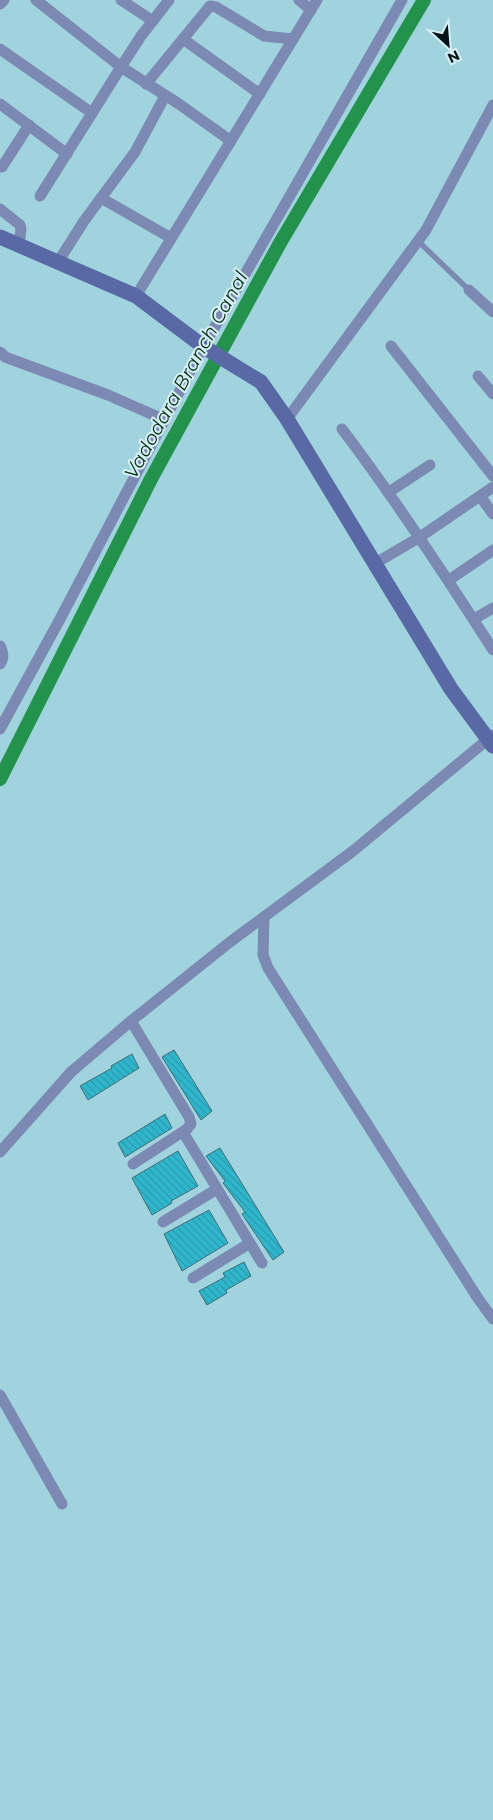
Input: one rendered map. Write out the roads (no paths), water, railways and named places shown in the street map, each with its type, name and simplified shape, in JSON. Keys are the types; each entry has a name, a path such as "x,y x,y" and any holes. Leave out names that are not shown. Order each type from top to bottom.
{"street":[{"path":"0,4 4,0"},
{"path":"36,0 121,67 231,141"},
{"path":"121,0 153,21"},
{"path":"40,196 121,67 169,0"},
{"path":"136,296 314,5 299,0"},
{"path":"0,729 165,420 402,0"},
{"path":"146,84 208,8 213,6 264,36 293,39"},
{"path":"183,38 260,94"},
{"path":"0,49 92,113"},
{"path":"58,262 84,221 135,152 165,96"},
{"path":"0,104 67,154"},
{"path":"287,419 426,230 493,105"},
{"path":"2,167 29,126"},
{"path":"101,198 171,238"},
{"path":"0,209 20,226 19,245"},
{"path":"0,237 136,296 206,349 262,382 287,419 451,689 491,740 353,850 131,1021 71,1072 0,1152"},
{"path":"469,290 493,312"},
{"path":"391,346 493,476"},
{"path":"0,354 108,395 165,420"},
{"path":"478,376 493,394"},
{"path":"342,429 420,537 493,650"},
{"path":"389,492 430,465"},
{"path":"374,564 420,537 493,487"},
{"path":"480,496 493,514"},
{"path":"448,580 493,550"},
{"path":"474,620 493,608"},
{"path":"0,646 2,651 2,661 0,664"},
{"path":"264,917 263,955 268,968 493,1319"},
{"path":"131,1021 189,1117 191,1124 183,1132 133,1164"},
{"path":"183,1132 262,1263"},
{"path":"163,1222 218,1189"},
{"path":"193,1278 250,1243"},
{"path":"0,1395 62,1504"}],"lane":[{"path":"418,241 469,290"}],"waterway":[{"name":"Vadodara Branch Canal","path":"0,779 151,479 280,243 424,0"}]}
